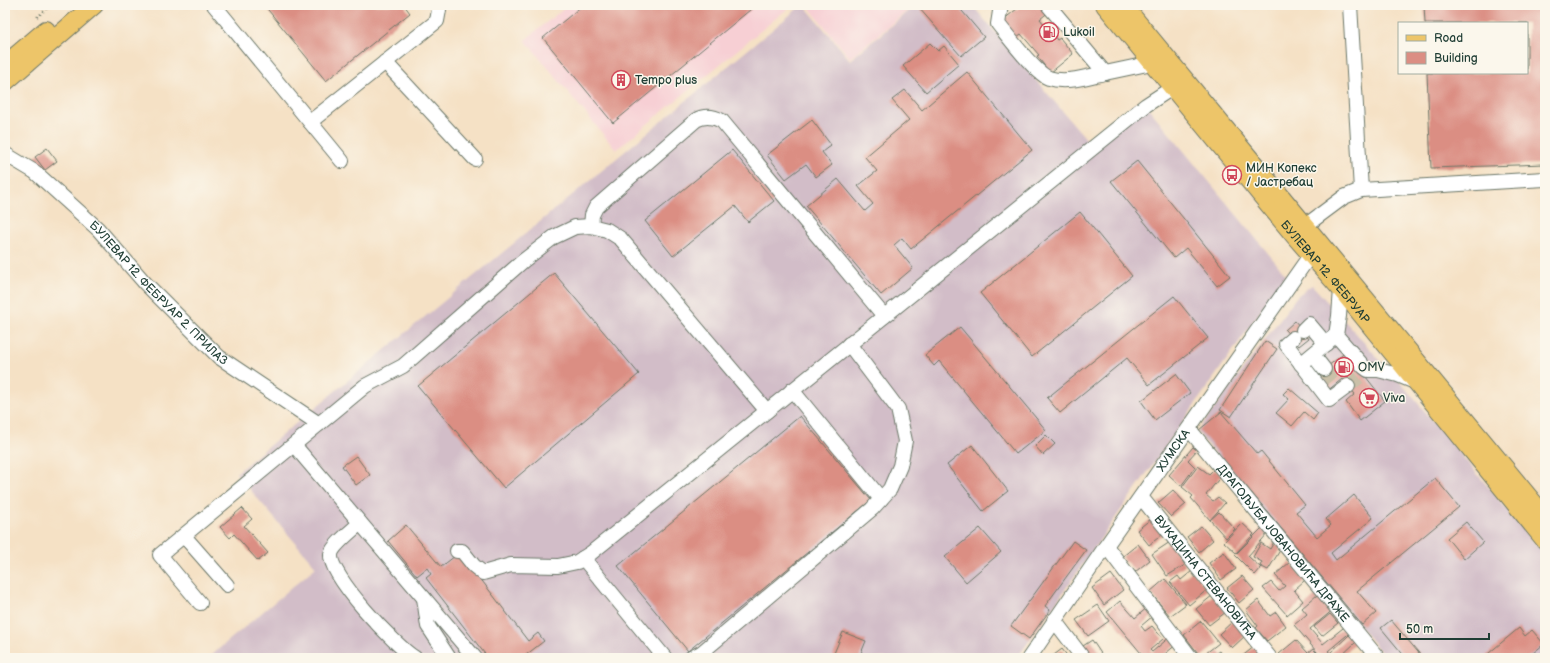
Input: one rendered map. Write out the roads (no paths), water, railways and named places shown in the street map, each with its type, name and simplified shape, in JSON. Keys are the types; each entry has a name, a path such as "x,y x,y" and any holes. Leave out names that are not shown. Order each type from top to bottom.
{"main road":[{"path":"5,64 76,5"},
{"path":"5,82 94,5"},
{"name":"БУЛЕВАР 12. ФЕБРУАР","path":"1105,5 1172,88 1299,230 1545,517"},
{"name":"БУЛЕВАР 12. ФЕБРУАР","path":"1123,5 1299,230"},
{"name":"БУЛЕВАР 12. ФЕБРУАР","path":"1315,249 1340,289 1545,540"}],"street":[{"path":"214,5 342,161"},
{"path":"310,122 437,21 440,10 438,5"},
{"path":"1001,5 998,24 1040,72 1050,78 1059,79 1105,73 1152,63"},
{"path":"1048,5 1105,73"},
{"path":"1350,5 1361,190"},
{"path":"386,62 475,159"},
{"path":"457,551 462,551 474,566 483,573 511,565 558,566 577,562 767,411 1146,105 1172,88"},
{"path":"591,226 592,215 596,206 630,175 696,120 705,116 716,118 722,121 884,316"},
{"name":"БУЛЕВАР 12. ФЕБРУАР 2. ПРИЛАЗ","path":"5,154 35,172 98,229 145,283 219,357 319,424"},
{"path":"1299,230 1344,197 1361,190 1545,179"},
{"path":"200,603 160,555 365,386 403,366 523,260 554,237 575,227 591,226 608,230 621,239 767,411"},
{"name":"ХУМСКА","path":"1029,658 1054,620 1315,249"},
{"path":"1301,364 1336,335 1339,316 1340,289"},
{"path":"1326,344 1309,324 1286,344 1329,400 1341,387"},
{"path":"1336,335 1366,372 1378,370 1415,382"},
{"path":"691,658 701,653 872,509 890,489 900,466 905,441 898,409 849,344"},
{"path":"1313,355 1324,369"},
{"path":"792,390 881,499"},
{"name":"ДРАГОЉУБА ЈОВАНОВИЋА ДРАЖЕ","path":"1189,429 1378,658"},
{"path":"294,445 474,658"},
{"name":"ВУКАДИНА СТЕВАНОВИЋА","path":"1141,498 1270,658"},
{"path":"360,523 335,546 331,553 332,563 345,585 393,641 414,658"},
{"path":"184,536 227,585"},
{"path":"1106,546 1191,658"},
{"path":"583,558 665,658"},
{"path":"424,598 428,626 449,658"},
{"path":"1054,620 1082,658"}],"tunnel":[{"path":"1324,369 1336,384"},
{"path":"1348,386 1363,374"}],"place":[{"name":"Lukoil","path":"1049,32"},
{"name":"Tempo plus","path":"621,80"},
{"name":"МИН Копекс / Јастребац","path":"1232,175"},
{"name":"OMV","path":"1344,367"},
{"name":"Viva","path":"1369,398"}]}
